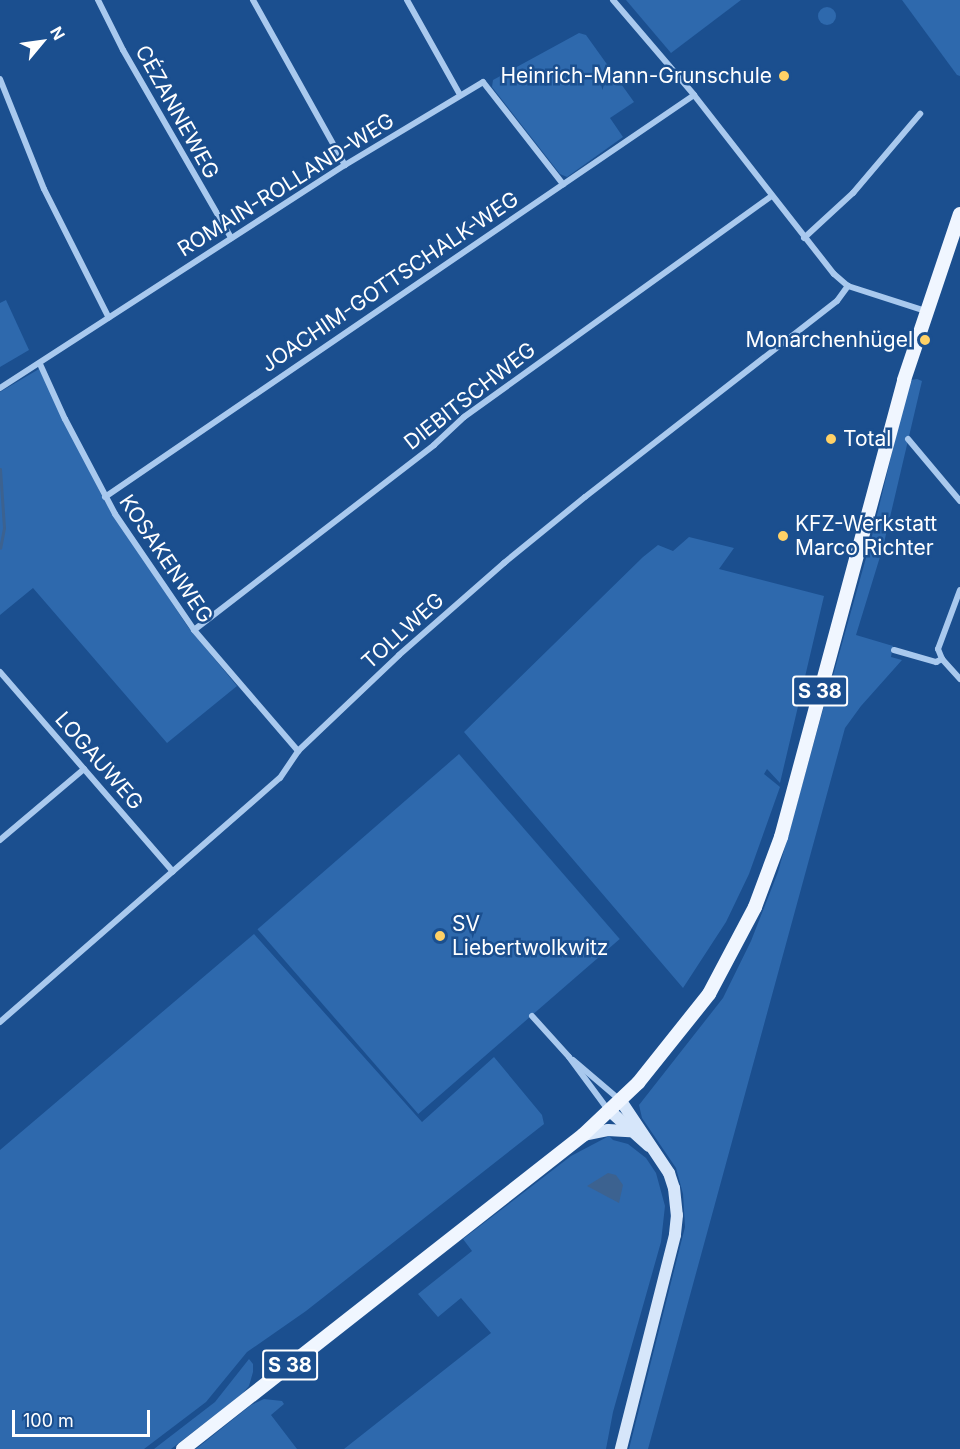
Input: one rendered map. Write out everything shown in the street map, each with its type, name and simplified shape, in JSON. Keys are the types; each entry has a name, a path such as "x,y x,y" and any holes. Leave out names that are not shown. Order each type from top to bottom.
{"main road":[{"path":"927,311 960,214"},
{"name":"S 38","path":"183,1449 583,1135 621,1101 686,1025 708,994 738,942 770,871 781,837 904,380 927,311"},
{"path":"621,1101 657,1153 674,1188 676,1208 675,1235 621,1449"},
{"path":"610,1111 657,1153"},
{"path":"583,1135 608,1130 630,1131"}],"street":[{"name":"CÉZANNEWEG","path":"98,0 123,50 231,238"},
{"path":"253,0 345,165"},
{"path":"407,0 460,95"},
{"path":"613,0 694,95 834,274 848,286 927,311"},
{"path":"0,79 44,189 110,318"},
{"name":"ROMAIN-ROLLAND-WEG","path":"0,388 345,165 483,82 563,184"},
{"name":"JOACHIM-GOTTSCHALK-WEG","path":"105,497 694,95"},
{"path":"804,238 853,193 920,114"},
{"name":"DIEBITSCHWEG","path":"194,630 434,445 464,417 772,196"},
{"name":"TOLLWEG","path":"0,1022 280,778 298,751 399,655 504,563 837,301 848,286"},
{"name":"KOSAKENWEG","path":"40,364 105,497 194,630 298,751"},
{"path":"908,439 960,501"},
{"path":"960,590 938,646 942,659 960,679"},
{"path":"894,650 936,662 942,659"},
{"name":"LOGAUWEG","path":"0,672 173,872"},
{"path":"821,685 836,691"},
{"path":"0,840 84,769"},
{"path":"532,1016 569,1057 610,1111"},
{"path":"569,1057 621,1101"}],"shaded area":[{"path":"626,0 741,0 671,53"},
{"path":"902,0 960,0 960,76 957,75"},
{"path":"827,7 833,10 836,16 833,22 827,25 821,22 818,16 821,10"},
{"path":"579,33 586,35 634,102 610,118 623,137 567,177 560,174 492,87 493,80"},
{"path":"6,300 29,350 0,367 0,303"},
{"path":"39,369 104,500 188,627 237,686 167,743 33,588 0,615 0,392"},
{"path":"911,380 922,381 883,547 856,635 893,646 891,657 902,660 861,706 845,728 648,1449 629,1449 685,1227 683,1194 676,1168 642,1118 639,1105 723,998 751,941 778,872 827,695 836,693 837,687 831,683 871,540 908,386"},
{"path":"689,537 734,548 719,569 824,596 780,783 767,769 764,774 780,787 749,874 726,922 683,988 464,732 643,557 658,545 673,551"},
{"name":"SV Liebertwolkwitz","path":"459,754 620,939 418,1114 257,929"},
{"path":"254,934 422,1122 494,1057 542,1115 544,1124 306,1311 247,1352 206,1402 144,1449 0,1449 0,1150"},
{"path":"609,1136 613,1140 628,1144 646,1158 656,1173 665,1206 661,1242 613,1412 606,1449 344,1449 491,1333 461,1298 438,1317 418,1294 472,1251 463,1239 571,1156"},
{"path":"608,1173 616,1175 623,1185 619,1203 587,1186"},
{"path":"249,1359 253,1364 253,1372 249,1386 242,1394 171,1449 154,1449 215,1402"},
{"path":"264,1399 282,1401 284,1404 271,1415 297,1449 196,1449 251,1405"}],"waterway":[{"path":"0,469 4,528 0,548"}],"place":[{"name":"Heinrich-Mann-Grunschule","path":"784,76"},
{"name":"Monarchenhügel","path":"925,340"},
{"name":"Total","path":"831,439"},
{"name":"KFZ-Werkstatt Marco Richter","path":"783,536"},
{"name":"SV Liebertwolkwitz","path":"440,936"}]}
